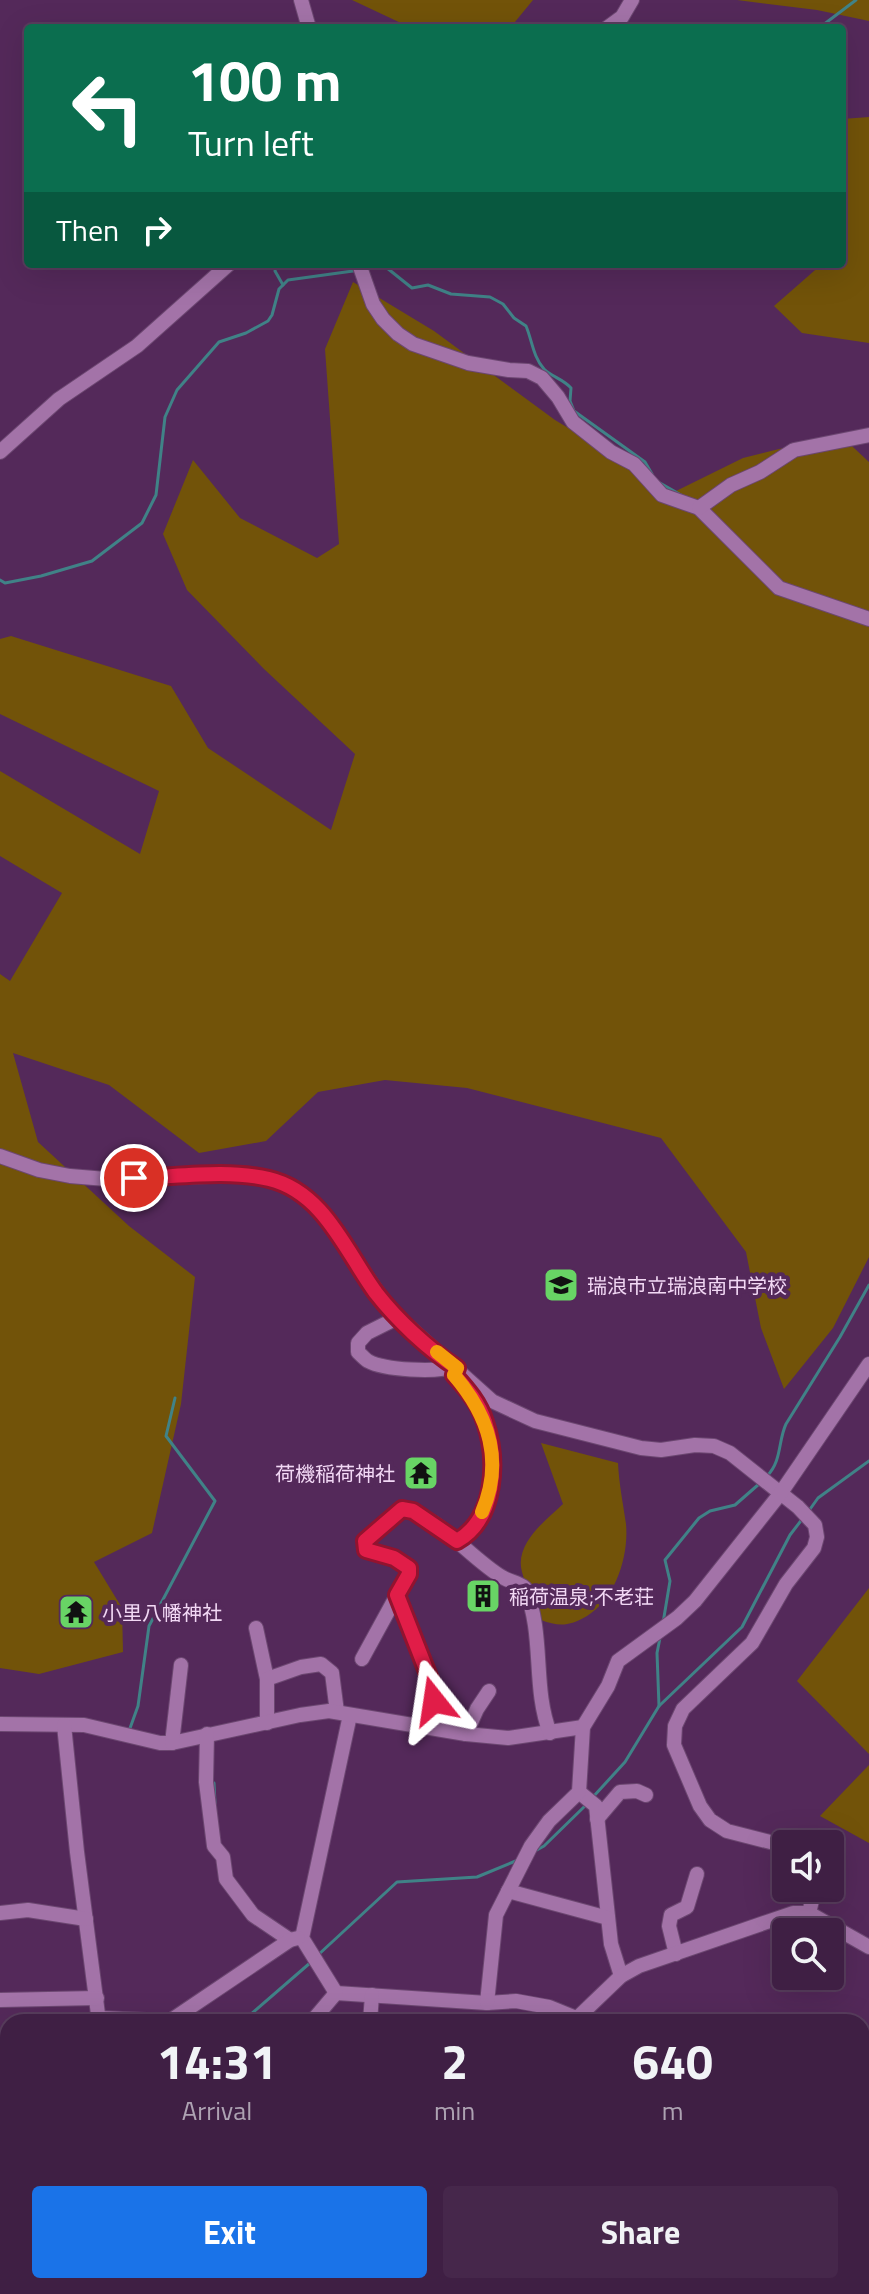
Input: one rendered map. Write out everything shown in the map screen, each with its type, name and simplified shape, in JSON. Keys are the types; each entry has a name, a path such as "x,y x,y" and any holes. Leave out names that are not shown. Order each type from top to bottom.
{"street":[{"path":"301,0 308,24"},
{"path":"612,24 622,17 632,0"},
{"path":"0,452 59,399 144,340 225,268"},
{"path":"360,268 373,304 398,334 413,344 468,363 528,371 542,378 573,422 611,452 634,464 662,495 699,508 779,588 869,619"},
{"path":"699,508 731,485 760,472 794,450 869,435"},
{"path":"0,1156 39,1170 70,1176 106,1179 245,1175 272,1180 296,1190 329,1221 376,1292 399,1317 492,1401 535,1421 641,1448 661,1450 695,1445 714,1446 730,1453 798,1507 815,1525 817,1537 814,1548 786,1584 752,1643 683,1709 675,1726 674,1745 700,1806 710,1820 727,1831 772,1842"},
{"path":"399,1317 367,1333 358,1343 358,1352 367,1361 400,1368 456,1367"},
{"path":"487,2003 496,1915 531,1846 549,1821 579,1792 583,1727 608,1686 618,1661 695,1601 780,1494 869,1364"},
{"path":"456,1367 454,1375 474,1398 485,1421 492,1452 487,1500 475,1527 457,1541"},
{"path":"362,1659 409,1574 409,1568 394,1558 366,1550 365,1541 402,1509 413,1511 505,1579 525,1588 536,1624 544,1717 550,1733"},
{"path":"397,1595 435,1692 434,1701 417,1725"},
{"path":"256,1628 267,1679 267,1723"},
{"path":"182,2014 296,1939 343,1714 332,1673 321,1664 301,1667 267,1679"},
{"path":"172,1743 181,1665"},
{"path":"466,1734 489,1691"},
{"path":"0,1724 84,1725 160,1743 322,1712 508,1738 583,1727"},
{"path":"64,1725 98,2014"},
{"path":"207,1734 206,1782 214,1846 223,1857 226,1879 253,1915 296,1939 316,1957 336,1993"},
{"path":"597,1813 620,1792 637,1791 646,1795"},
{"path":"579,1792 597,1813 611,1944 621,1976"},
{"path":"676,1954 669,1926 671,1915 687,1907 697,1874"},
{"path":"508,1891 608,1918"},
{"path":"809,1913 812,1902"},
{"path":"0,1913 28,1910 86,1919"},
{"path":"580,2014 621,1976 639,1966 793,1913 809,1913 869,1947"},
{"path":"336,1993 487,2003 516,2001 549,2007 562,2014"},
{"path":"318,2014 336,1993"},
{"path":"371,2014 372,1995"},
{"path":"0,2000 97,1998"}],"shaded area":[{"path":"352,0 533,0 513,24 403,24"},
{"path":"737,0 869,0 869,21 817,10"},
{"path":"869,117 869,343 802,333 774,306 817,268 846,268 846,119"},
{"path":"353,282 434,331 555,420 674,492 743,458 839,434 869,462 869,1257 833,1328 784,1389 761,1328 746,1252 661,1138 467,1088 385,1080 318,1092 266,1141 199,1153 109,1085 13,1053 38,1142 129,1226 195,1277 181,1404 152,1533 94,1562 122,1608 123,1652 39,1674 0,1668 0,974 10,981 62,893 0,856 0,771 140,854 159,791 0,714 0,639 11,636 171,686 208,748 331,830 355,754 264,669 187,590 163,534 193,460 240,518 317,558 339,544 325,349"},
{"path":"541,1443 618,1463 626,1524 625,1550 612,1588 597,1609 575,1622 564,1624 541,1620 522,1572 521,1562 527,1542 563,1504"},
{"path":"869,1588 869,1754 797,1681"},
{"path":"869,1765 869,1843 820,1816"}],"waterway":[{"path":"824,24 856,0"},
{"path":"275,268 283,285"},
{"path":"387,268 412,288 428,285 451,294 490,297 503,304 514,318 526,326 535,354 544,369 571,388 570,401 574,411 645,462 652,474"},
{"path":"0,580 5,583 41,576 92,561 142,523 156,495 165,417 177,390 219,342 268,321 279,289 288,280 353,271"},
{"path":"660,483 681,495"},
{"path":"767,1476 775,1464 786,1424 869,1285"},
{"path":"129,1731 138,1706 149,1626 215,1501 166,1436 175,1398"},
{"path":"808,1512 818,1498 869,1461"},
{"path":"663,1623 670,1581 665,1560 699,1518 710,1511 735,1505 759,1484"},
{"path":"593,1797 625,1762 659,1706 742,1627 790,1535 803,1518"},
{"path":"659,1706 657,1653 660,1638"},
{"path":"214,1783 215,1803"},
{"path":"535,1851 586,1805"},
{"path":"318,1955 397,1882 477,1877 518,1860"},
{"path":"251,2014 310,1963"}],"slow traffic":[{"path":"437,1352 457,1368 454,1375 474,1398 485,1421 492,1452 492,1473 482,1512"}],"place":[{"name":"瑞浪市立瑞浪南中学校","path":"561,1285"},
{"name":"荷機稲荷神社","path":"421,1473"},
{"name":"稲荷温泉;不老荘","path":"483,1596"},
{"name":"小里八幡神社","path":"76,1612"}],"route":[{"path":"134,1178 245,1175 272,1180 296,1190 329,1221 389,1309 457,1368 454,1375 474,1398 485,1421 492,1452 491,1486 475,1527 457,1541 413,1511 402,1509 365,1541 366,1550 394,1558 409,1568 409,1574 397,1595 435,1692 434,1701"}]}
